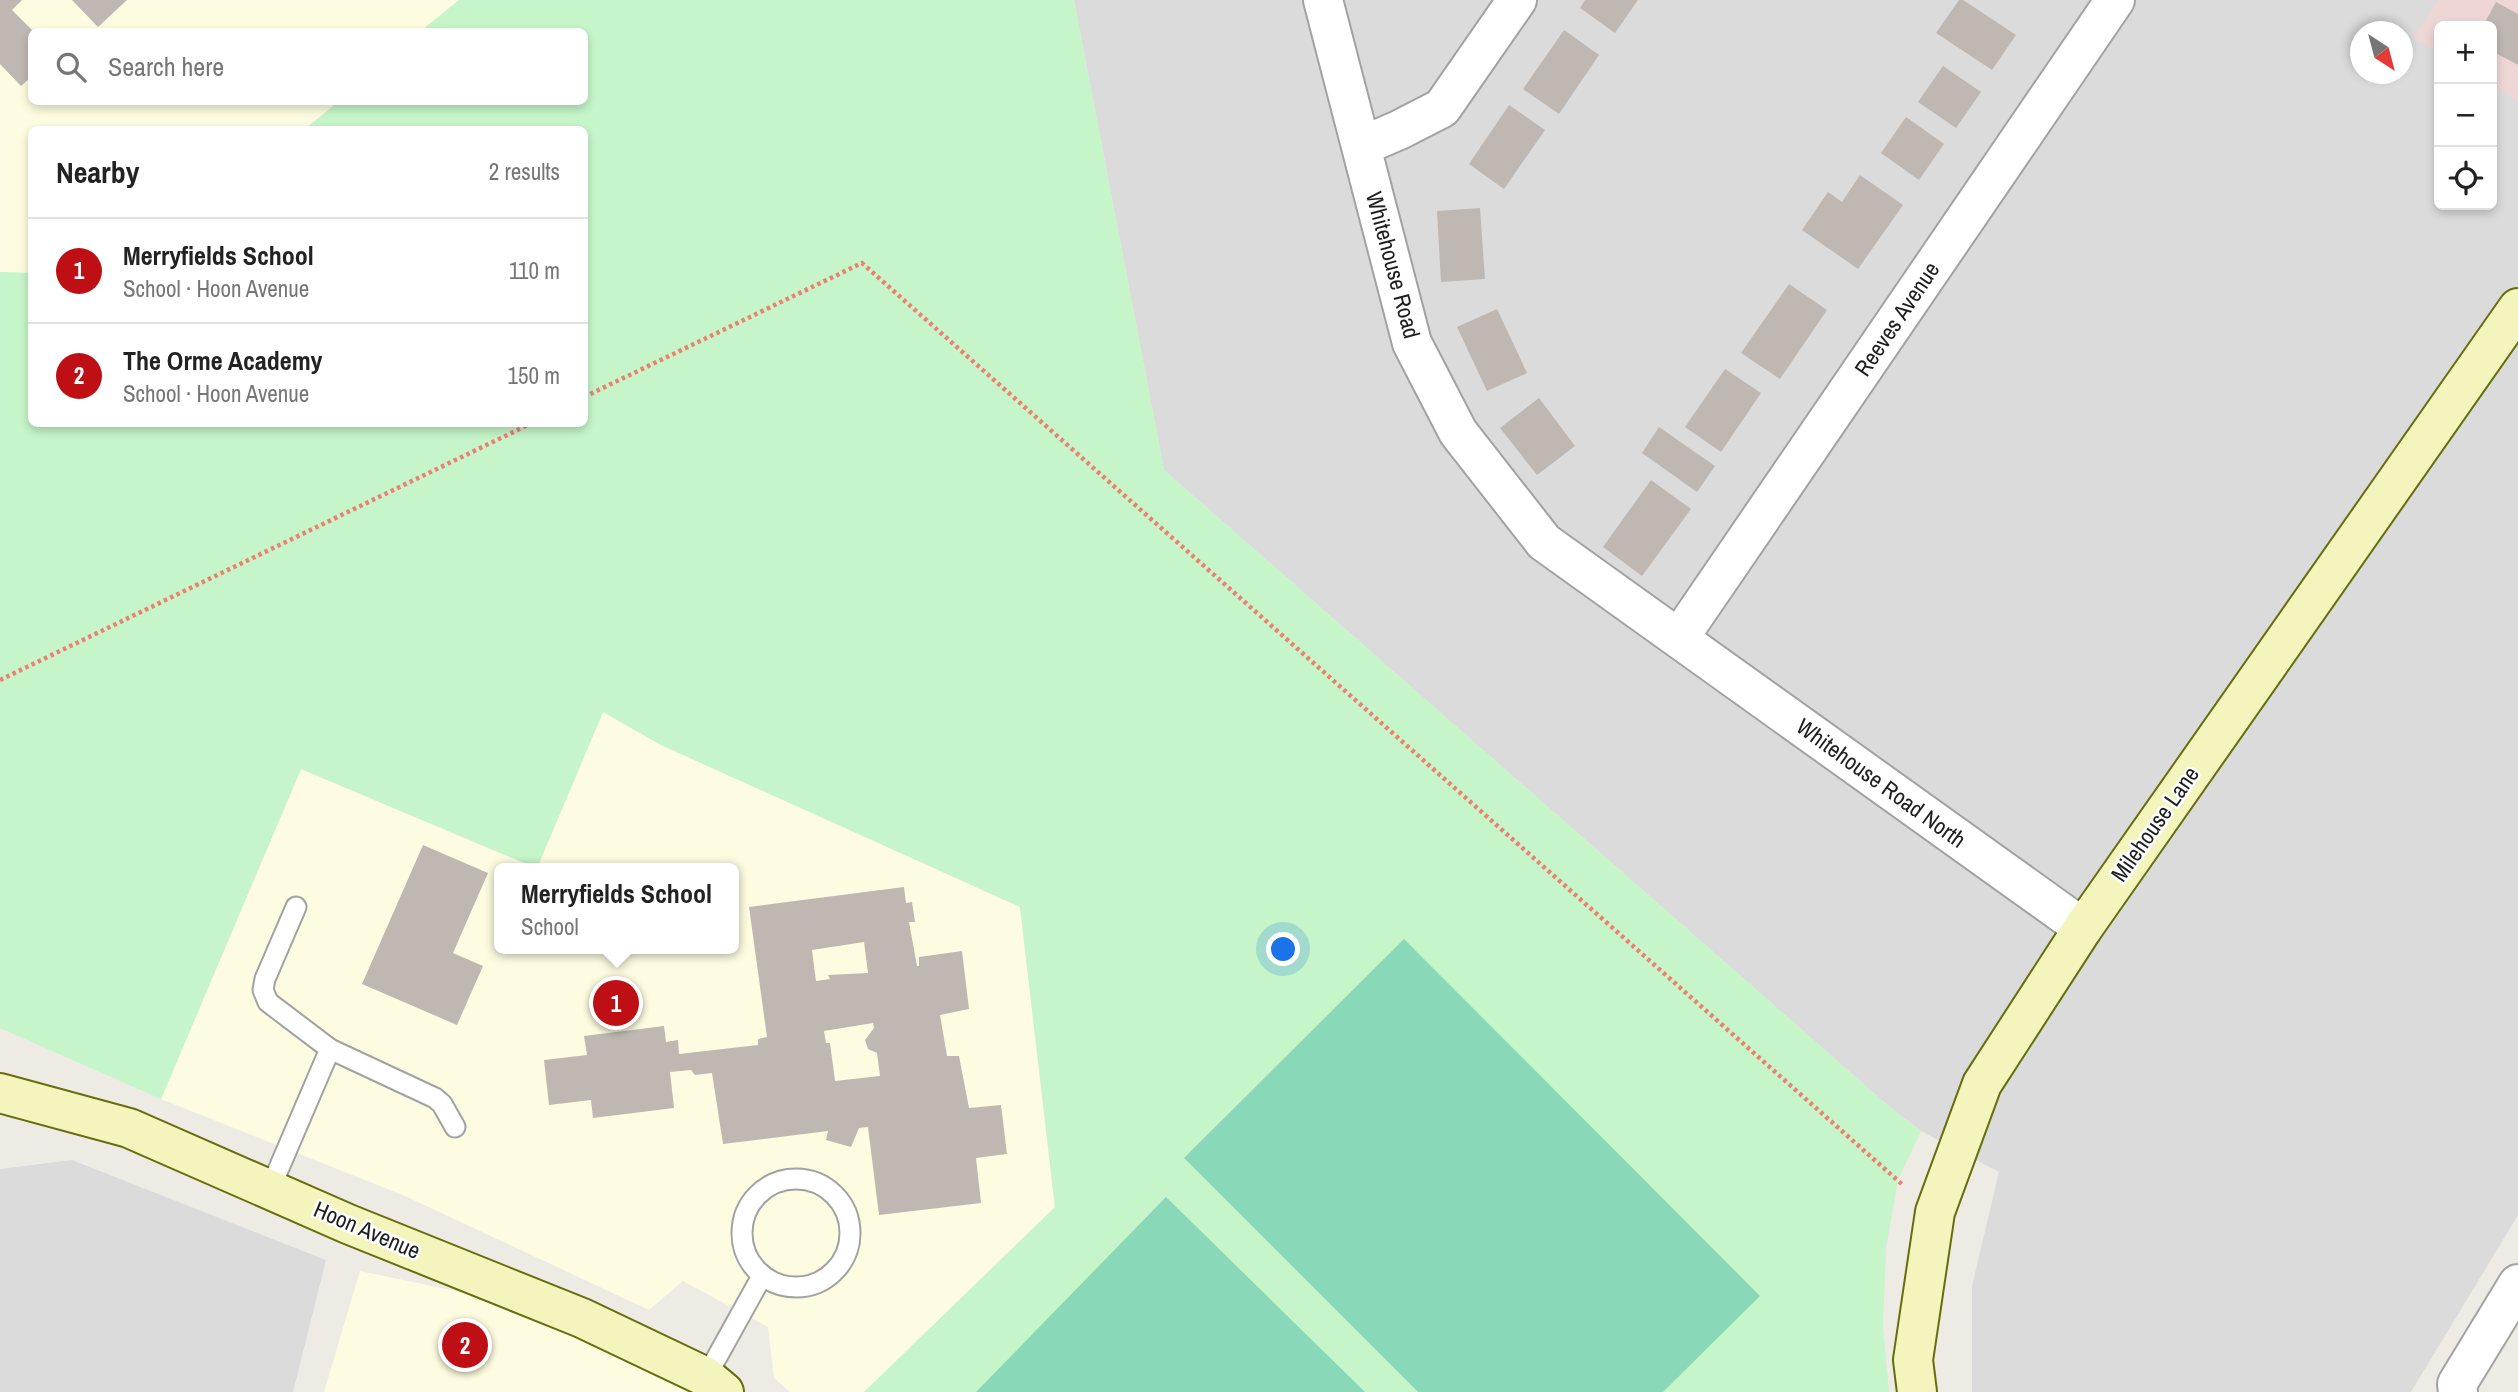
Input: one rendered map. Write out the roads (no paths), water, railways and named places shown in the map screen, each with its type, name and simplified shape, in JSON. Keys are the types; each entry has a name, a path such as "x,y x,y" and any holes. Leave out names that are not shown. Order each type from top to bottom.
{"main road":[{"name":"Milehouse Lane","path":"1917,1392 1913,1360 1935,1213 1982,1084 2083,928 2518,308"},
{"name":"Hoon Avenue","path":"0,1093 129,1128 348,1224 582,1318 715,1385"}],"street":[{"name":"Whitehouse Road","path":"1323,0 1412,343 1458,432 1544,542 1679,638"},
{"path":"1362,146 1442,108 1517,0"},
{"name":"Reeves Avenue","path":"1679,638 2115,0"},
{"name":"Whitehouse Road North","path":"1679,638 2083,928"},
{"path":"2458,1392 2457,1384 2518,1284"}],"lane":[{"path":"296,907 262,990 268,1002 330,1049 435,1098 442,1104 455,1128"},
{"path":"270,1189 330,1049"},
{"path":"796,1179 814,1182 831,1191 843,1205 849,1223 850,1242 844,1260 832,1275 815,1284 797,1288 778,1285 762,1276 750,1264 743,1249 741,1232 744,1216 752,1201 764,1189 779,1181 796,1179"},
{"path":"715,1385 762,1276"}],"place":[{"name":"Merryfields School","path":"616,1003"},
{"name":"The Orme Academy","path":"465,1345"}]}
